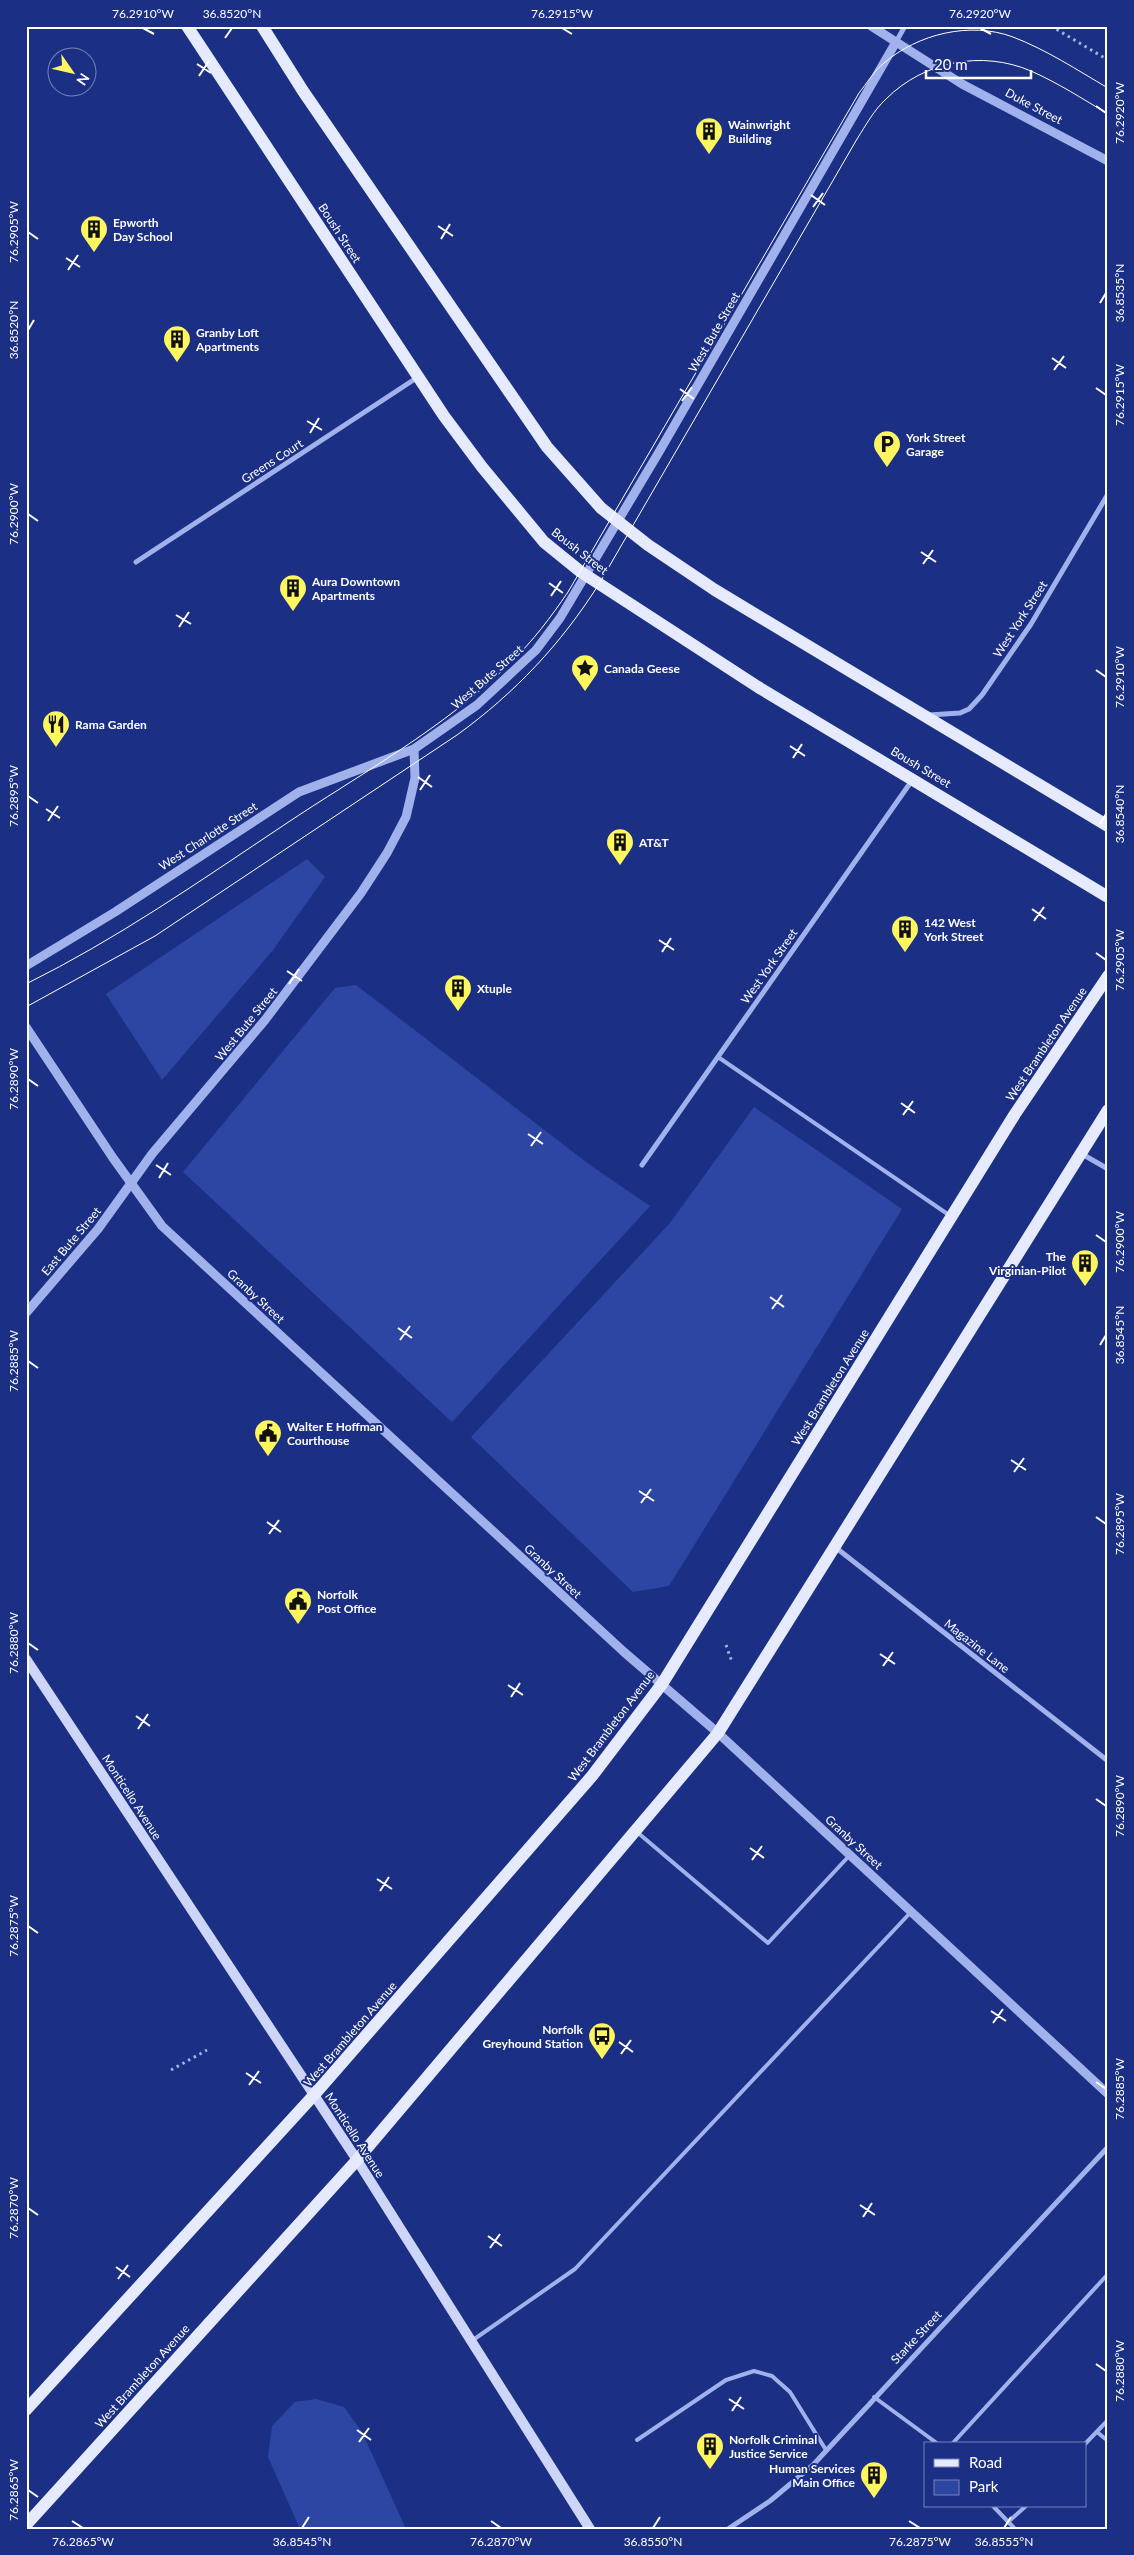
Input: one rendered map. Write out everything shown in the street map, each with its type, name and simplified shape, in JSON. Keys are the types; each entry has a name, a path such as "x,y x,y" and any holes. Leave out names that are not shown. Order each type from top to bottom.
{"main road":[{"name":"Boush Street","path":"186,26 464,444 544,542 586,575 758,687 1108,897"},
{"path":"262,26 303,91 547,447 588,494 617,522 675,565 715,590 920,715 1108,826"},
{"name":"West Brambleton Avenue","path":"26,2410 314,2095 592,1776 662,1684 1016,1114 1108,976"},
{"name":"West Brambleton Avenue","path":"26,2525 357,2160 718,1733 1079,1153 1108,1110"},
{"name":"Monticello Avenue","path":"26,1659 357,2160 590,2529"}],"street":[{"name":"Duke Street","path":"871,26 962,84 1108,161"},
{"name":"West Bute Street","path":"132,1182 152,1154 265,1020 328,939 374,873 406,816 415,778 414,749 477,705 519,668 549,634 586,575 905,26"},
{"name":"Greens Court","path":"136,562 418,377"},
{"name":"West York Street","path":"920,715 953,715 968,709 982,695 1030,624 1108,494"},
{"name":"West Charlotte Street","path":"26,966 122,908 299,792 414,749"},
{"name":"West York Street","path":"642,1166 914,779"},
{"name":"Granby Street","path":"26,1027 113,1158 162,1226 616,1646 718,1733 1108,2094"},
{"path":"1079,1153 1108,1169"},
{"name":"East Bute Street","path":"26,1313 98,1229 132,1182"},
{"name":"Magazine Lane","path":"835,1547 1108,1761"},
{"name":"Starke Street","path":"728,2529 770,2501 813,2465 874,2397 1108,2147"}],"lane":[{"path":"718,1056 952,1217"},
{"path":"635,1830 768,1943 850,1855"},
{"path":"471,2341 575,2269 911,1912"},
{"path":"954,2442 1108,2274"},
{"path":"638,2440 726,2380 754,2371 772,2376 790,2392 826,2450"},
{"path":"874,2397 935,2442"},
{"path":"1086,2443 1108,2420"},
{"path":"1097,2432 1108,2442"},
{"path":"995,2508 1015,2529"},
{"path":"1008,2522 1024,2508"}],"path":[{"path":"1052,26 1108,60"},
{"path":"726,1645 733,1665"},
{"path":"171,2070 207,2050"}],"green space":[{"path":"307,859 325,877 273,950 162,1080 106,994"},
{"path":"356,985 590,1165 650,1206 452,1422 183,1172 335,988"},
{"path":"754,1107 902,1209 669,1586 633,1592 471,1437 670,1223"},
{"path":"316,2399 344,2407 362,2432 406,2529 300,2529 268,2457 272,2426 295,2402"}],"tram line":[{"path":"26,984 60,967 158,909 401,749 485,686 527,646 568,592 859,93 884,63 912,44 945,33 979,30 997,32 1038,48 1108,88"},
{"path":"26,1007 155,936 457,735 498,702 536,666 569,627 599,584 857,139 878,108 901,86 936,68 954,63 993,61 1031,71 1061,86 1108,114"}],"place":[{"name":"Wainwright Building","path":"709,155"},
{"name":"Epworth Day School","path":"94,253"},
{"name":"Granby Loft Apartments","path":"177,363"},
{"name":"York Street Garage","path":"887,468"},
{"name":"Aura Downtown Apartments","path":"293,612"},
{"name":"Canada Geese","path":"585,692"},
{"name":"Rama Garden","path":"56,748"},
{"name":"AT&T","path":"620,866"},
{"name":"142 West York Street","path":"905,953"},
{"name":"Xtuple","path":"458,1012"},
{"name":"The Virginian-Pilot","path":"1085,1287"},
{"name":"Walter E Hoffman Courthouse","path":"268,1457"},
{"name":"Norfolk Post Office","path":"298,1625"},
{"name":"Norfolk Greyhound Station","path":"602,2060"},
{"name":"Norfolk Criminal Justice Service","path":"710,2470"},
{"name":"Human Services Main Office","path":"874,2499"}]}
